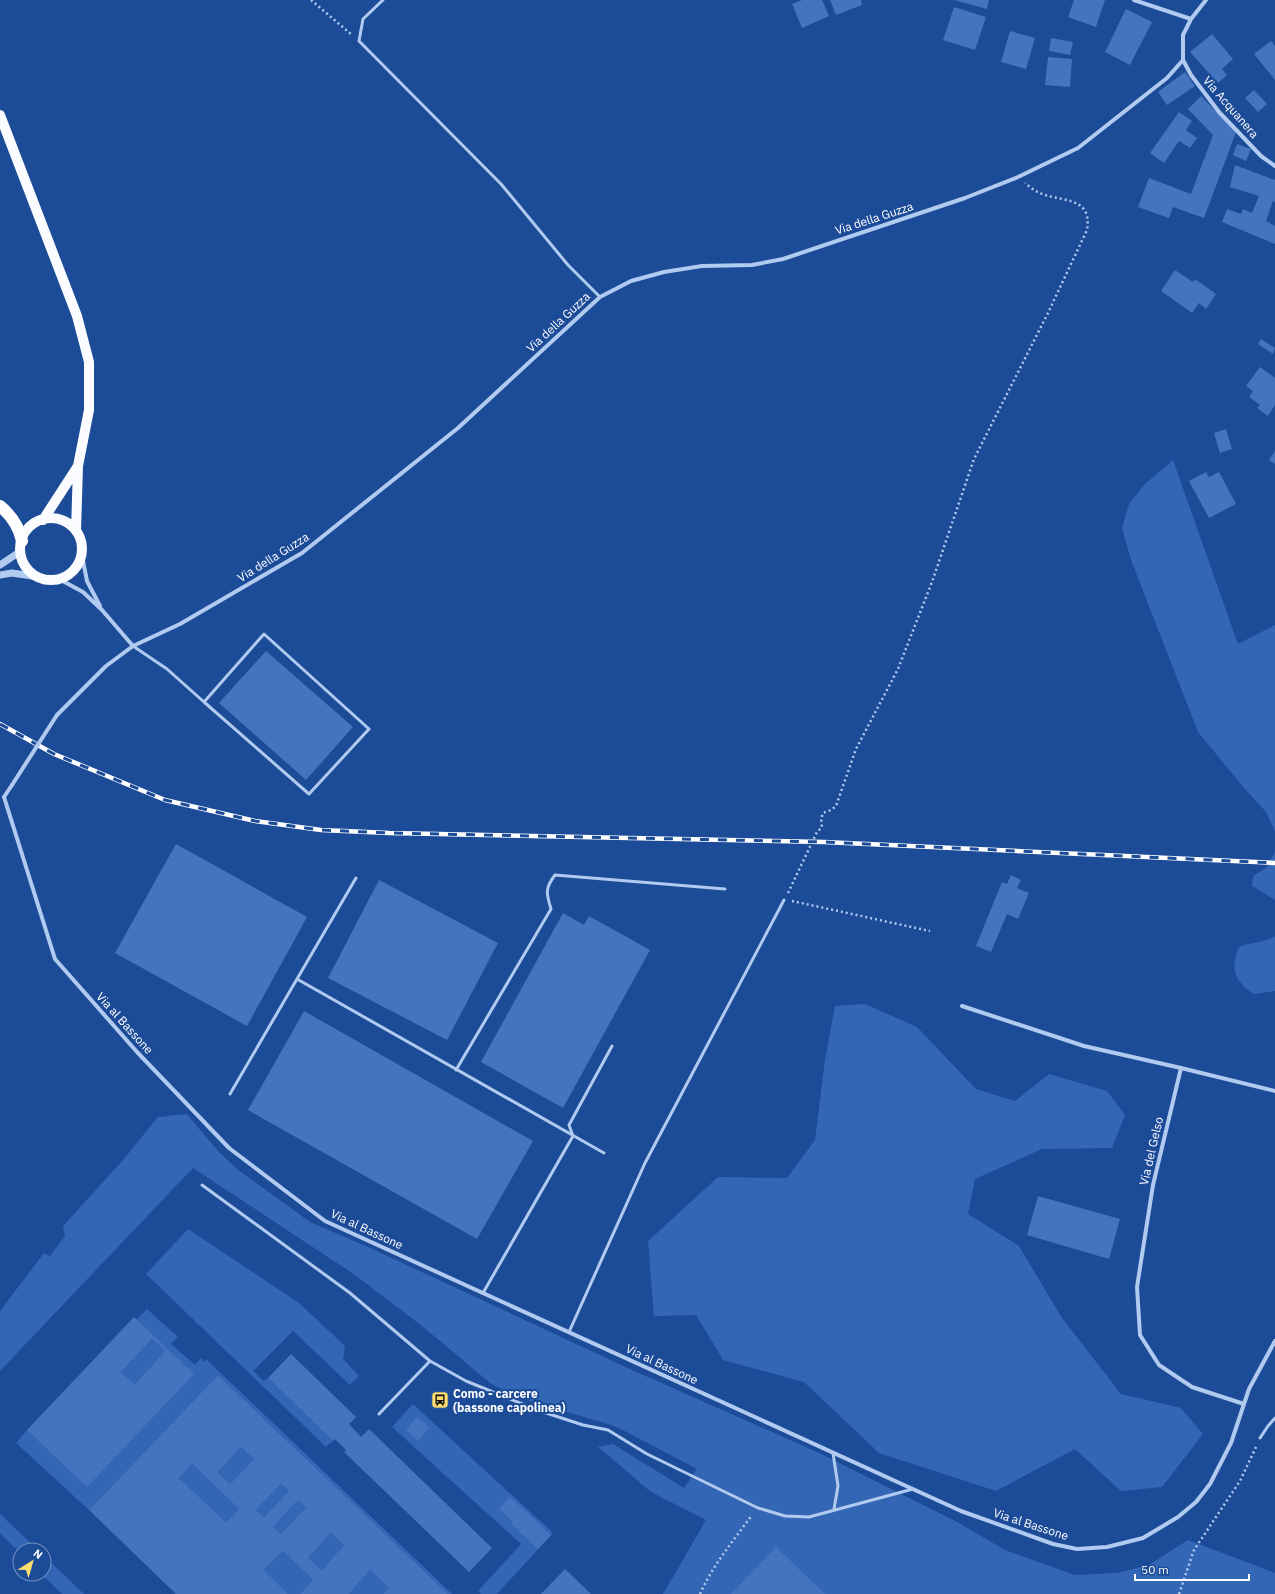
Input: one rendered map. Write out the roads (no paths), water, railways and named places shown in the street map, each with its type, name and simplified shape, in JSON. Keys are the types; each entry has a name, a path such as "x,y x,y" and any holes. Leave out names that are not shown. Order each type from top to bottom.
{"highway":[{"path":"0,506 13,520 20,534 21,546"}],"main road":[{"path":"0,115 78,316 89,362 89,410 78,466 76,531"},
{"path":"43,520 78,466"},
{"path":"52,518 62,520 70,524 76,531 82,547 82,556 74,571 59,579 48,580 32,573 26,567 21,546 30,527 43,520 52,518"}],"street":[{"path":"1134,0 1191,19"},
{"name":"Via Acquanera","path":"1206,0 1191,19 1183,35 1183,60 1191,75 1219,112 1261,156 1275,166"},
{"name":"Via della Guzza","path":"2,796 12,785 57,715 106,666 133,646 180,624 302,553 458,428 600,297 631,281 664,272 702,266 752,265 783,259 964,198 1018,177 1078,148 1167,78 1183,60"},
{"path":"0,565 21,546"},
{"path":"82,556 87,581 102,610"},
{"path":"0,574 12,573 39,577"},
{"path":"59,579 83,592 102,610 133,646"},
{"name":"Via al Bassone","path":"2,796 55,959 137,1052 229,1148 325,1221 961,1511 1053,1544 1077,1549 1114,1545 1143,1538 1178,1517 1196,1502 1210,1484 1231,1443 1249,1389 1275,1341"},
{"path":"962,1006 1084,1046 1275,1091"},
{"name":"Via del Gelso","path":"1181,1068 1153,1185 1137,1287 1140,1336 1159,1365 1192,1387 1244,1404"}],"lane":[{"path":"383,0 363,19 359,41 501,184 568,265 600,297"},
{"path":"133,646 166,669 309,794 369,729 264,634 204,702"},
{"path":"456,1070 551,908 547,896 548,884 555,875 725,889"},
{"path":"230,1094 356,878"},
{"path":"569,1332 645,1163 784,900"},
{"path":"297,979 604,1153"},
{"path":"483,1293 572,1136 569,1125 612,1046"},
{"path":"202,1185 350,1293 430,1361 466,1381 537,1410 578,1424 608,1430 647,1454 758,1508 771,1513 797,1517 809,1516 912,1489"},
{"path":"379,1414 430,1361"},
{"path":"1260,1438 1275,1418"},
{"path":"833,1453 838,1486 834,1509"}],"railway":[{"path":"0,724 54,754 165,800 255,821 321,830 389,833 824,842 1275,863"}],"place":[{"name":"Como - carcere (bassone capolinea)","path":"440,1400"}]}
